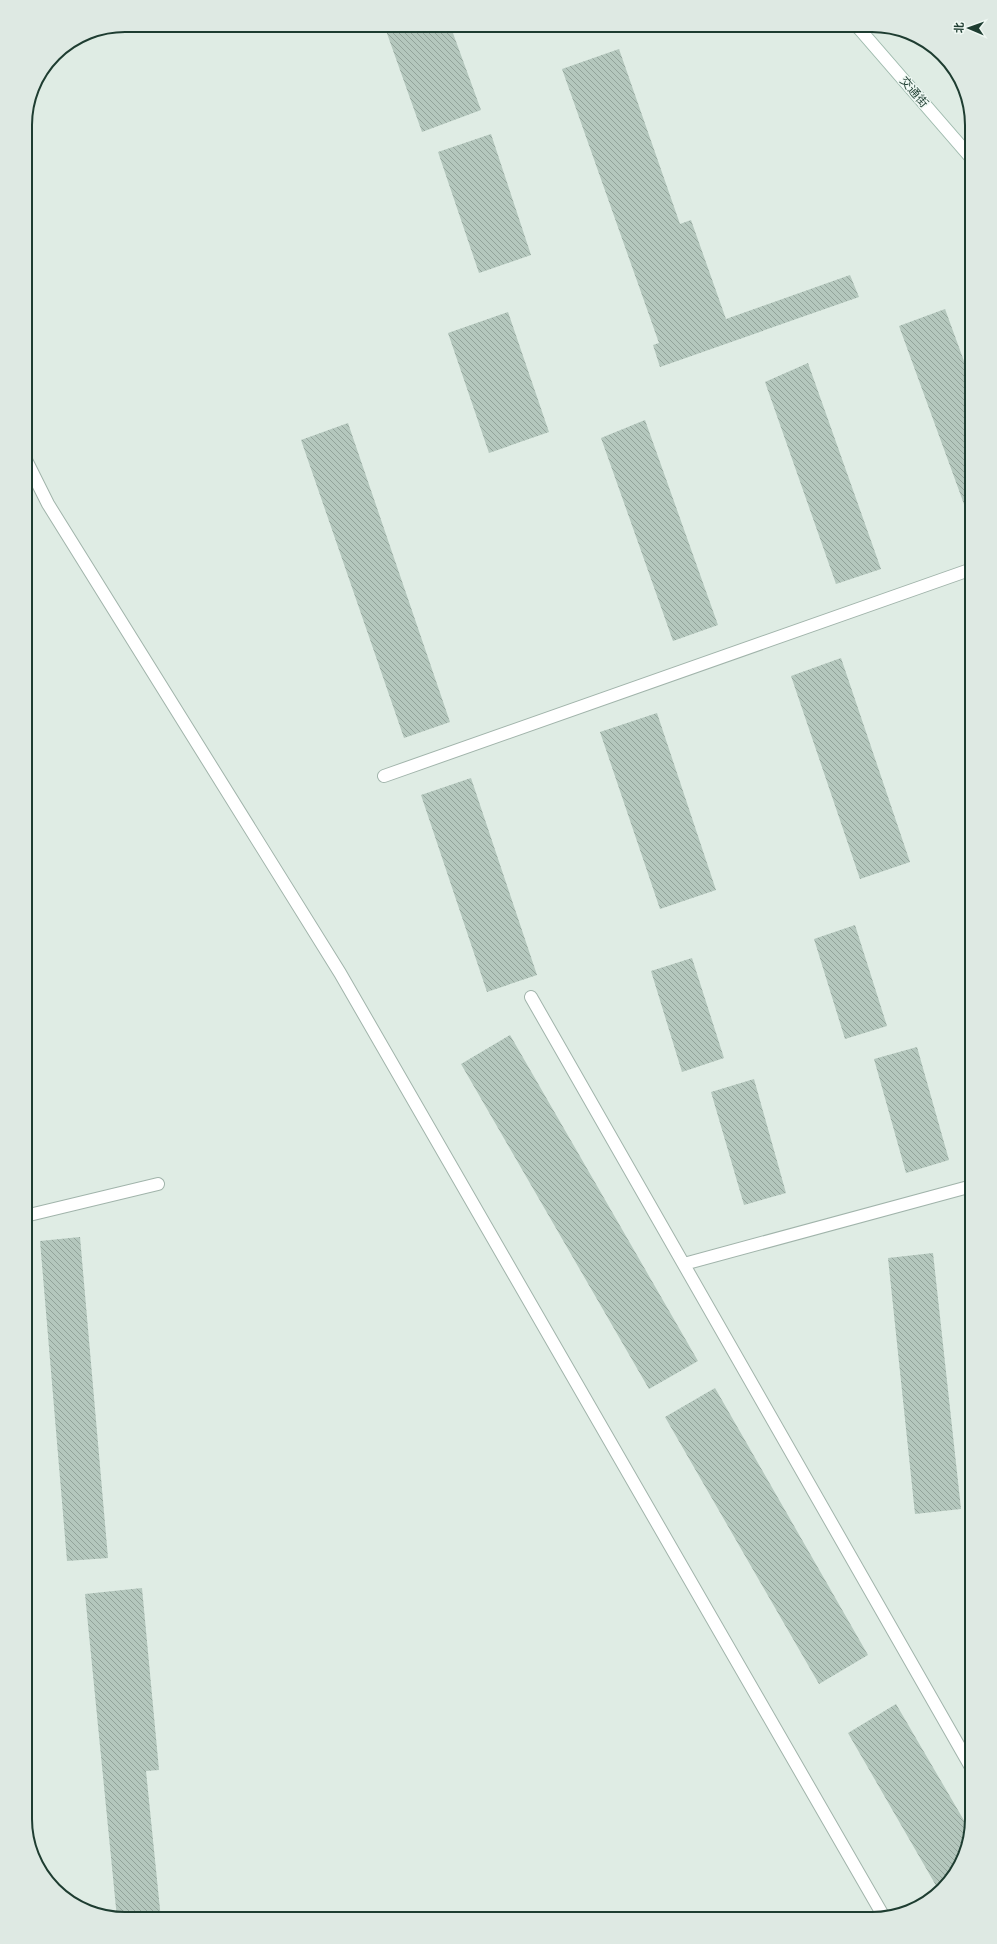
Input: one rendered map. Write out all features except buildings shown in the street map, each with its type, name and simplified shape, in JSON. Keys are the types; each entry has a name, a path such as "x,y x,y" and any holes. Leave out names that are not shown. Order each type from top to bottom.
{"street":[{"name":"交通街","path":"866,32 965,151"},
{"path":"32,472 48,504 340,973 881,1912"},
{"path":"384,776 965,571"},
{"path":"531,997 965,1757"},
{"path":"32,1214 158,1184"},
{"path":"684,1264 965,1188"}]}
